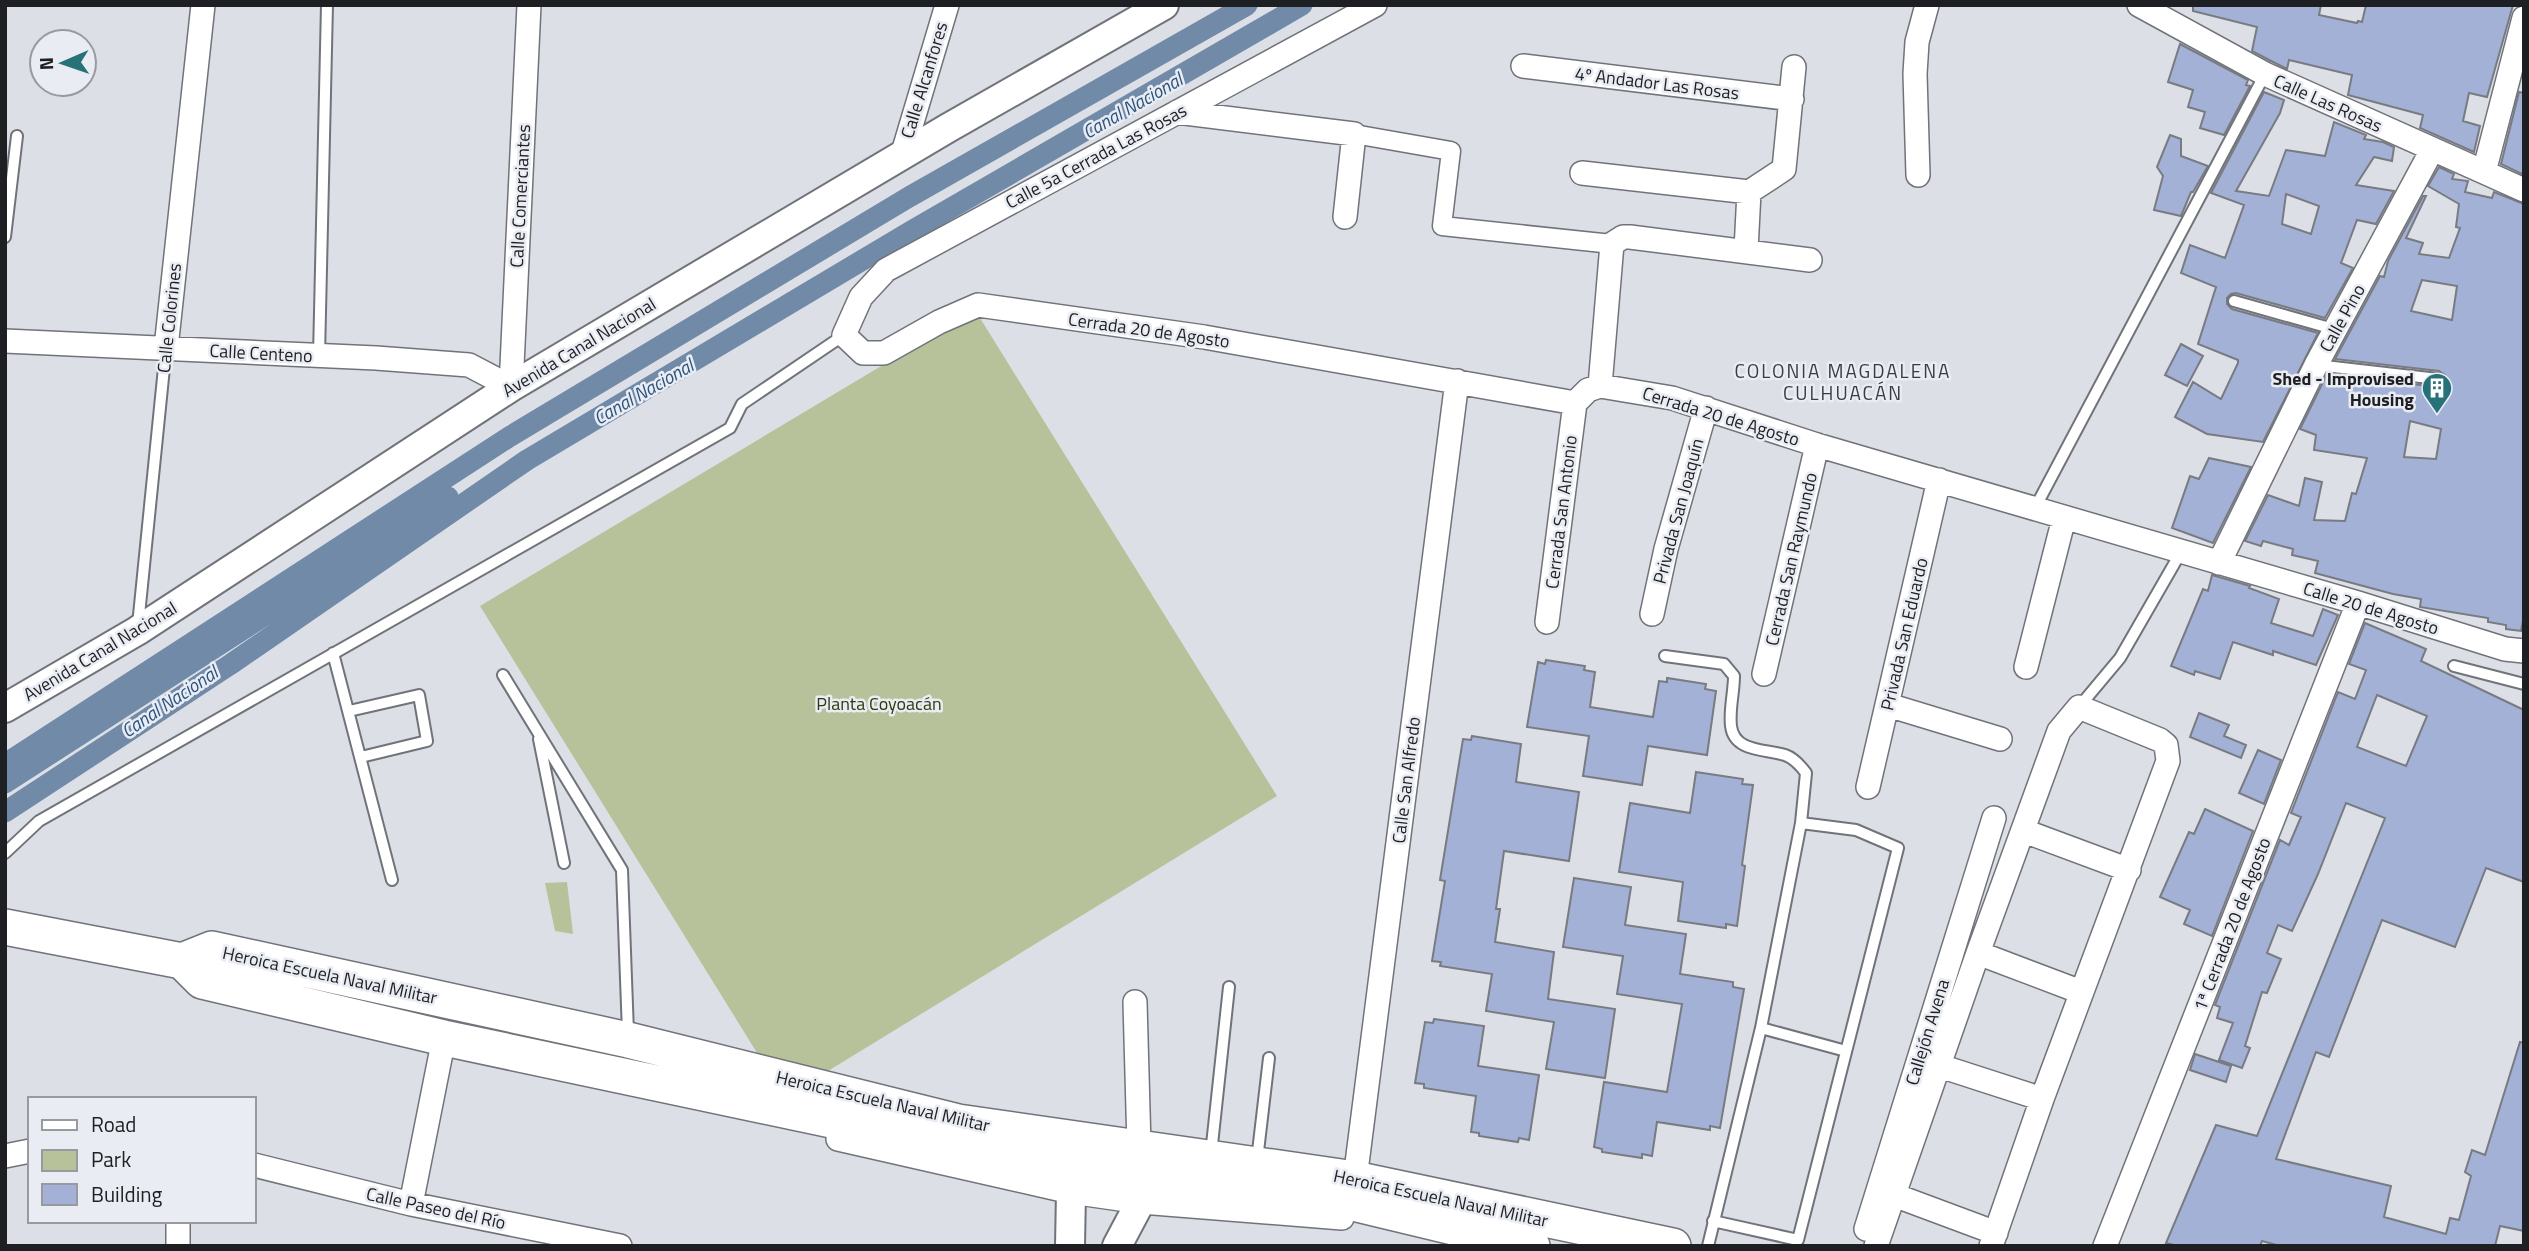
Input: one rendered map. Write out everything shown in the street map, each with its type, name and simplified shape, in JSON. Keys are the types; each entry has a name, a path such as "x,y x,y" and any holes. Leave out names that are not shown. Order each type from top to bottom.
{"main road":[{"name":"Heroica Escuela Naval Militar","path":"5,927 182,961 212,949 628,1040 958,1122 1068,1166 1146,1191 1349,1202 1532,1246"},
{"name":"Heroica Escuela Naval Militar","path":"182,961 202,981 443,1043 1068,1166 1139,1146 1355,1179 1673,1246"}],"street":[{"name":"Calle Colorines","path":"166,348 203,5"},
{"name":"Calle Comerciantes","path":"511,387 529,5"},
{"name":"Calle Alcanfores","path":"902,156 947,5"},
{"name":"Avenida Canal Nacional","path":"5,708 137,631 511,387 1164,5"},
{"name":"Calle 5a Cerrada Las Rosas","path":"844,335 861,297 886,270 1375,5"},
{"path":"1919,175 1915,74 1917,42 1927,5"},
{"name":"Calle Las Rosas","path":"2139,5 2264,75 2524,190"},
{"path":"2484,172 2524,18"},
{"name":"4º Andador Las Rosas","path":"1523,66 1791,99"},
{"path":"1582,173 1749,192 1784,169 1794,67"},
{"path":"1177,113 1354,134 1451,151 1441,226 1746,250 1810,260"},
{"path":"1345,217 1354,134"},
{"name":"Calle Pino","path":"2219,563 2316,365 2432,150"},
{"path":"1746,250 1749,192"},
{"path":"1575,402 1588,390 1601,386 1621,241"},
{"name":"Cerrada 20 de Agosto","path":"844,335 863,353 884,353 939,322 978,305 1204,337 1575,402"},
{"name":"Calle Centeno","path":"5,341 376,358 469,365 511,387"},
{"name":"Calle San Alfredo","path":"1355,1179 1457,381"},
{"name":"Cerrada 20 de Agosto","path":"1601,386 1633,390 1706,408 1817,445 2219,563"},
{"name":"Cerrada San Antonio","path":"1548,622 1575,402"},
{"name":"Privada San Joaquín","path":"1652,614 1666,549 1706,408"},
{"name":"Cerrada San Raymundo","path":"1764,674 1817,445"},
{"name":"Privada San Eduardo","path":"1868,787 1939,480"},
{"path":"2026,667 2064,518"},
{"name":"Calle 20 de Agosto","path":"2219,563 2505,649 2524,651"},
{"name":"1ª Cerrada 20 de Agosto","path":"2105,1246 2358,603"},
{"path":"1888,705 2000,739"},
{"path":"1876,1246 1978,953 2059,731 2080,707 2160,740 2166,745 2168,761 2042,1099 1994,1239 1894,1195"},
{"name":"Callejón Avena","path":"1861,1246 1994,818"},
{"path":"2024,831 2129,870"},
{"path":"5,939 55,935"},
{"path":"1978,953 2081,992"},
{"path":"1135,1002 1139,1146"},
{"path":"411,1204 443,1043"},
{"path":"1940,1066 2042,1099"},
{"path":"5,1156 28,1151"},
{"name":"Calle Paseo del Río","path":"256,1165 411,1204 609,1245"},
{"path":"1068,1166 1070,1246"},
{"path":"1117,1246 1146,1191"},
{"name":"Heroica Escuela Naval Militar","path":"1146,1191 1349,1218 1466,1246"},
{"path":"178,1223 178,1246"}],"lane":[{"path":"319,356 327,5"},
{"path":"2035,508 2264,75"},
{"path":"5,237 17,136"},
{"path":"2234,301 2337,330"},
{"path":"5,853 39,821 730,428 741,404 844,335"},
{"name":"Calle Colorines","path":"137,631 166,348"},
{"path":"2316,365 2438,379"},
{"path":"2080,707 2120,658 2181,552"},
{"path":"333,653 393,880"},
{"path":"1665,656 1724,664 1734,676 1730,722 1732,735 1741,744 1786,756 1798,762 1806,773 1801,823 1761,1028 1708,1246"},
{"path":"2454,666 2524,684"},
{"path":"503,675 622,870 628,1040"},
{"path":"349,711 419,695 427,741 361,757"},
{"path":"538,732 564,863"},
{"path":"1713,1221 1798,1240 1898,848 1856,830 1801,823"},
{"path":"1211,1157 1229,987"},
{"path":"1761,1028 1846,1051"},
{"path":"1257,1163 1269,1058"}],"green space":[{"name":"Planta Coyoacán","path":"975,310 1277,796 828,1071 759,1056 480,606"},
{"path":"567,882 573,934 555,931 545,883"}],"building":[{"path":"2193,5 2321,5 2319,15 2357,23 2362,22 2366,5 2513,5 2487,97 2469,93 2463,121 2480,126 2474,152 2420,128 2423,115 2348,95 2352,75 2289,60 2287,69 2271,61 2252,51 2257,27 2193,11"},
{"path":"2180,44 2248,80 2246,85 2250,86 2224,135 2200,128 2205,112 2188,107 2193,90 2168,82"},
{"path":"2264,92 2284,100 2280,113 2236,191 2269,196 2286,150 2325,156 2334,122 2366,135 2364,139 2394,147 2392,161 2374,157 2356,185 2394,191 2376,224 2357,220 2341,263 2353,268 2325,318 2236,293 2227,298 2227,304 2232,309 2318,333 2263,442 2207,434 2175,417 2193,382 2221,399 2238,363 2238,360 2198,344 2216,287 2181,273 2190,245 2225,258 2244,205 2211,193","holes":["2286,194 2319,206 2311,234 2282,224"]},
{"path":"2519,92 2524,93 2524,175 2501,164"},
{"path":"2170,135 2181,139 2181,156 2208,166 2191,192 2181,216 2154,210 2163,176 2157,167"},
{"path":"2439,167 2454,174 2452,179 2468,181 2465,192 2492,198 2494,192 2524,204 2524,616 2521,631 2488,622 2488,618 2420,607 2421,599 2315,573 2318,561 2292,555 2293,549 2263,541 2261,546 2245,541 2268,495 2299,506 2305,478 2322,482 2314,520 2345,521 2352,493 2356,494 2367,458 2314,450 2316,435 2300,429 2327,374 2437,387 2445,383 2445,375 2439,371 2335,359 2380,276 2384,277 2388,261 2423,196 2426,196 2406,238 2423,243 2419,254 2449,258 2460,228 2456,227 2459,204 2428,186","holes":["2422,280 2457,286 2452,320 2411,311","2410,421 2441,429 2436,459 2404,457"]},
{"path":"2181,344 2203,356 2187,386 2165,375"},
{"path":"2209,458 2251,467 2213,543 2172,528 2190,476 2199,479"},
{"path":"2212,575 2250,586 2249,588 2279,599 2271,623 2313,636 2323,609 2338,615 2316,665 2233,642 2220,679 2195,671 2194,675 2171,666 2203,589 2208,591"},
{"path":"2365,623 2426,649 2421,661 2524,710 2524,882 2486,868 2455,947 2382,920 2329,1057 2316,1052 2276,1159 2391,1186 2384,1217 2446,1234 2450,1218 2459,1220 2471,1176 2465,1172 2472,1150 2485,1155 2520,1042 2524,1043 2524,1231 2500,1226 2495,1246 2280,1246 2262,1241 2260,1246 2178,1246 2166,1243 2216,1125 2257,1136 2385,818 2346,803 2292,931 2278,925 2267,953 2281,959 2267,993 2262,992 2245,1046 2250,1048 2242,1068 2219,1060 2233,1023 2217,1018 2220,1007 2215,1005 2280,840 2289,845 2301,817 2291,813 2338,692 2355,699 2366,670 2349,664","holes":["2377,695 2427,716 2406,766 2357,747"]},
{"path":"1546,660 1585,666 1584,670 1595,672 1590,707 1653,717 1659,681 1667,682 1667,678 1706,684 1705,689 1716,691 1707,755 1648,746 1642,785 1583,776 1589,736 1527,727 1538,662 1545,664"},
{"path":"2199,713 2229,725 2224,736 2246,745 2241,758 2190,737"},
{"path":"1472,736 1521,744 1516,782 1579,792 1569,861 1504,851 1496,909 1500,909 1495,942 1554,952 1548,999 1615,1009 1605,1078 1546,1069 1554,1022 1486,1011 1492,974 1440,966 1441,962 1432,961 1445,881 1440,880 1463,739 1471,740"},
{"path":"2258,750 2281,760 2264,804 2239,793"},
{"path":"1696,772 1743,779 1742,784 1753,785 1737,926 1726,924 1726,928 1678,921 1683,882 1619,872 1630,803 1690,813"},
{"path":"2205,809 2253,831 2212,936 2184,924 2190,910 2160,897 2189,832 2194,834"},
{"path":"1574,878 1631,887 1625,925 1686,934 1680,974 1733,982 1733,987 1744,989 1720,1128 1710,1126 1710,1130 1657,1122 1652,1156 1642,1154 1642,1158 1602,1152 1602,1149 1594,1147 1604,1082 1667,1092 1682,1004 1617,994 1623,956 1563,947"},
{"path":"1434,1019 1484,1026 1478,1066 1539,1075 1529,1140 1519,1138 1518,1142 1479,1136 1479,1133 1471,1132 1476,1096 1424,1088 1424,1084 1415,1083 1425,1022 1433,1023"},
{"path":"2195,1054 2231,1066 2226,1082 2190,1070"}],"waterway":[{"name":"Canal Nacional","path":"5,764 509,437 909,197 1247,5"},
{"name":"Canal Nacional","path":"5,812 231,664 527,460 913,230 1302,5"},
{"name":"Canal Nacional","path":"5,783 448,497"}],"place":[{"name":"Shed - Improvised Housing","path":"2437,415"}],"district":[{"name":"COLONIA MAGDALENA CULHUACÁN","path":"1843,381"}]}
